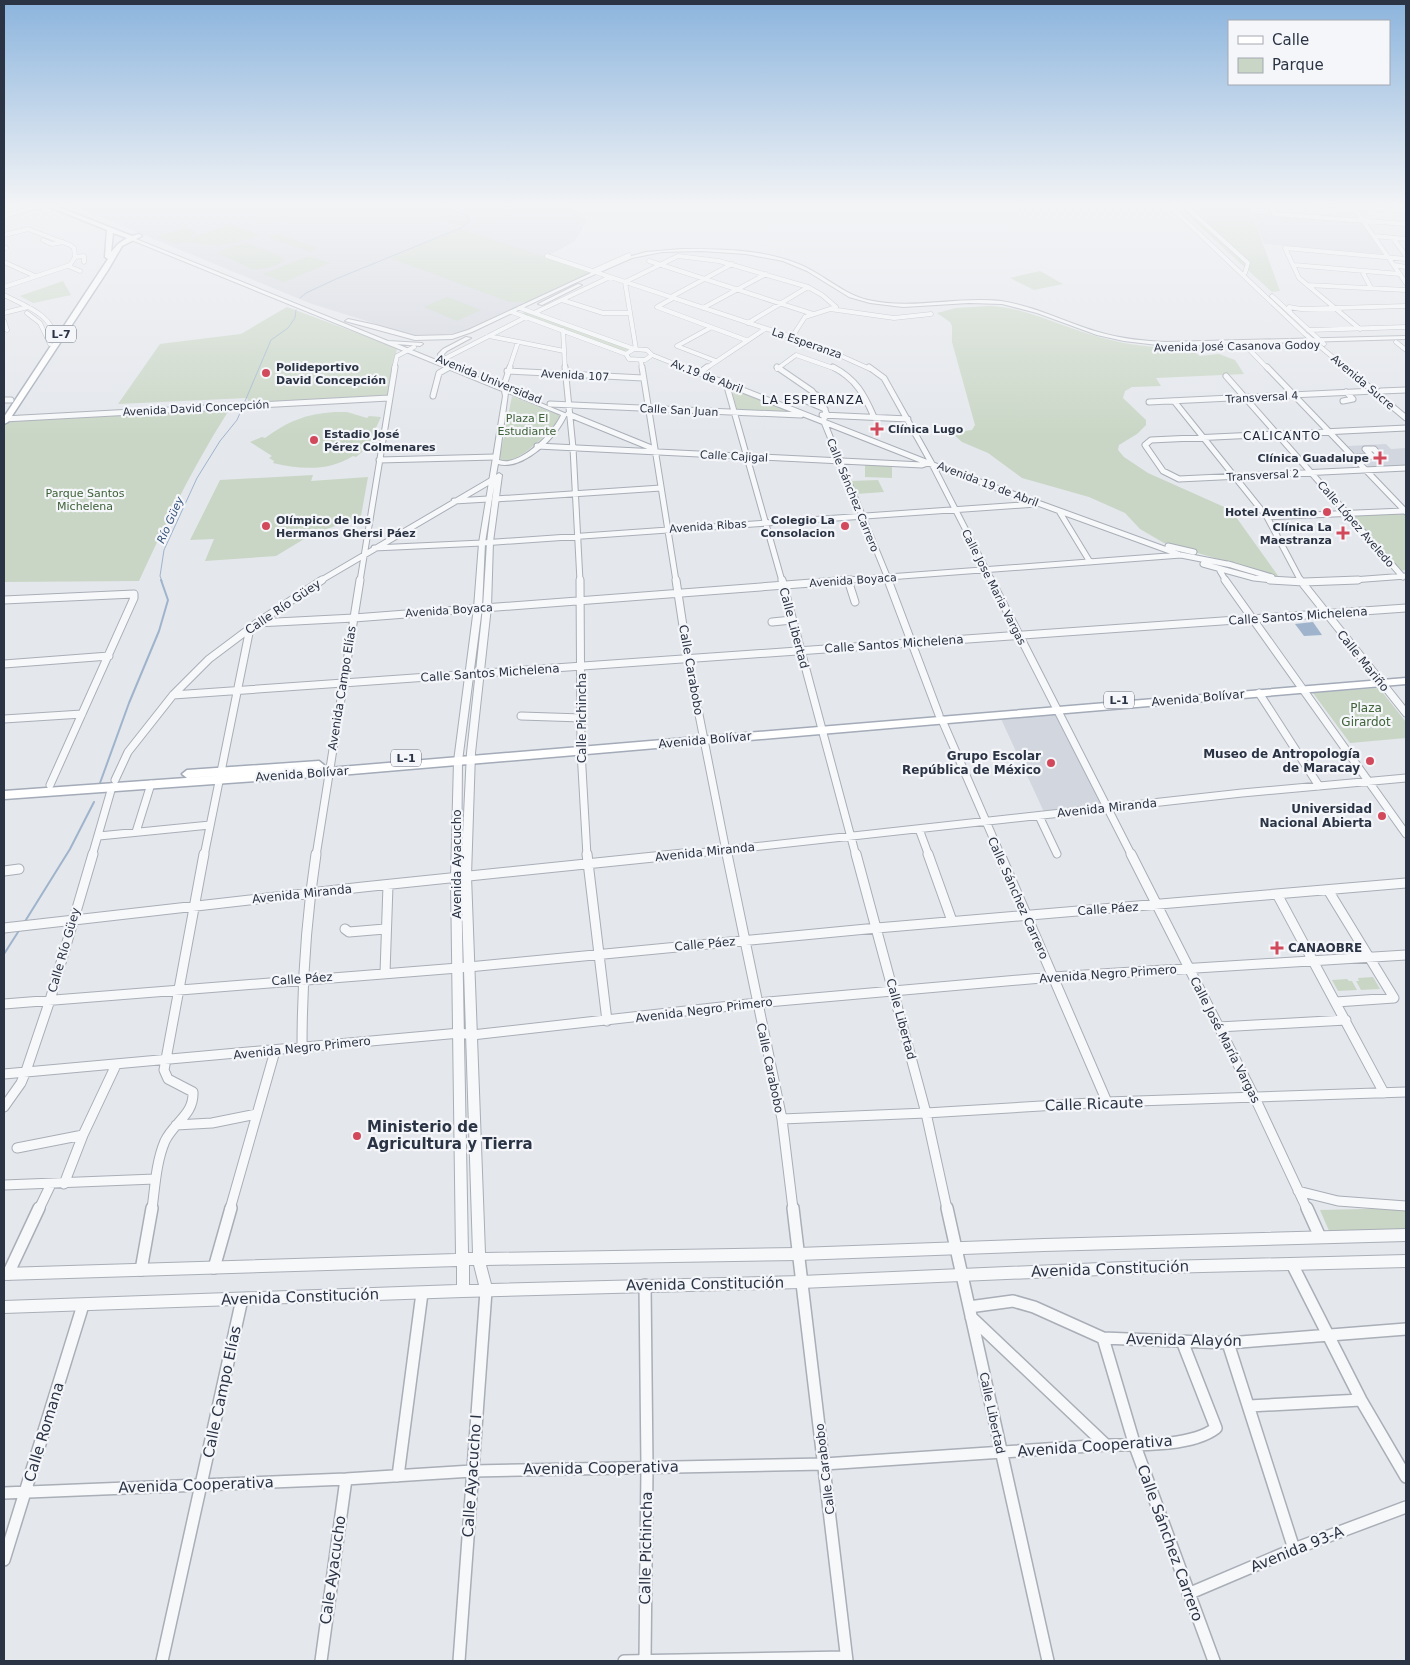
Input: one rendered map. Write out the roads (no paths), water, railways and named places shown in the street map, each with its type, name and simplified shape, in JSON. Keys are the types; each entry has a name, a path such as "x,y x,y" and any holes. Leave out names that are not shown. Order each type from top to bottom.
{"main road":[{"name":"L-7","path":"4,420 54,337 62,328 93,281"},
{"name":"L-7","path":"4,410 7,400 97,281"},
{"name":"Avenida Bolívar","path":"4,788 110,784 329,768 941,718 1379,680 1406,676"},
{"name":"Avenida Bolívar","path":"1379,680 1406,681"},
{"name":"Avenida Bolívar","path":"1057,708 1259,693 1300,687"},
{"name":"Avenida Bolívar","path":"110,784 151,784 220,776"},
{"name":"Avenida Bolívar","path":"4,795 90,785"}],"street":[{"path":"4,287 25,281"},
{"path":"20,286 29,281"},
{"name":"Avenida Universidad","path":"235,281 448,368 550,404 567,414"},
{"name":"Avenida Universidad","path":"244,281 402,343 567,414"},
{"name":"Avenida José Casanova Godoy","path":"384,342 436,344 468,338 575,281"},
{"name":"Avenida José Casanova Godoy","path":"519,311 526,314 589,281"},
{"path":"468,338 445,350 441,354 442,360 489,336 526,314 534,313 602,281"},
{"name":"La Esperanza","path":"621,281 792,337 844,356 875,372 884,378 931,462"},
{"path":"628,281 625,282 635,349"},
{"path":"703,281 657,307 746,340"},
{"path":"711,281 813,314"},
{"path":"703,308 753,281"},
{"path":"786,281 822,295 836,307 805,317 792,337"},
{"name":"Avenida José Casanova Godoy","path":"814,281 839,296 876,307 912,310 972,305 998,306 1022,310 1088,334 1131,345 1163,348 1406,339"},
{"name":"Avenida José Casanova Godoy","path":"824,281 850,296 870,302 910,306 963,302 1001,303 1037,311 1100,334 1150,343 1396,342 1406,339"},
{"name":"Avenida Sucre","path":"1251,281 1306,332 1406,412"},
{"name":"Avenida Sucre","path":"1254,281 1290,312 1306,332 1319,342"},
{"path":"1302,281 1360,329"},
{"path":"1367,281 1371,288"},
{"path":"1307,285 1406,290"},
{"path":"748,323 808,288"},
{"path":"264,293 270,291"},
{"path":"4,295 43,315 54,337"},
{"path":"4,300 39,319 54,337"},
{"path":"562,300 603,313 630,312"},
{"path":"503,316 506,306 530,303"},
{"path":"1290,312 1291,307 1301,309 1406,306"},
{"path":"4,313 28,307"},
{"path":"830,310 894,318 931,314"},
{"path":"348,321 374,326 415,338 432,339 470,332 512,312 519,311"},
{"path":"534,313 635,349 644,349"},
{"path":"526,314 626,354 629,359 641,361 648,359 652,355"},
{"path":"4,322 7,330"},
{"path":"1300,341 1306,339 1306,332 1406,327"},
{"path":"710,328 676,346 716,361"},
{"path":"700,373 765,328"},
{"name":"Calle Pichincha","path":"563,330 567,414 573,448 582,600 582,747 588,864 607,1021"},
{"path":"489,336 564,351"},
{"name":"Av.19 de Abril","path":"635,340 644,349 651,352 652,355 931,462"},
{"path":"505,388 507,371 518,342"},
{"path":"1396,342 1406,350"},
{"path":"1246,345 1405,512"},
{"path":"395,346 397,358"},
{"path":"397,358 405,351 414,348"},
{"path":"626,354 635,349"},
{"path":"397,358 415,354"},
{"path":"826,412 817,395 805,384 776,368 796,355 839,371 850,378 860,389 874,417"},
{"name":"Avenida Campo Elías","path":"302,1049 302,979 310,892 397,358"},
{"name":"Calle Carabobo","path":"641,361 648,408 647,436 654,450 688,658 744,941 782,1119 846,1659"},
{"path":"433,396 439,373 448,368"},
{"name":"Avenida 107","path":"507,371 643,378"},
{"name":"Calle López Aveledo","path":"1226,376 1345,514 1404,576"},
{"name":"Calle Libertad","path":"726,383 748,456 926,1113 1048,1661"},
{"name":"Avenida Ayacucho","path":"463,1291 458,968 461,877 476,674 483,607 486,543 496,477 495,459 505,388"},
{"name":"Transversal 4","path":"1149,402 1406,390"},
{"name":"Avenida Sucre","path":"1378,391 1406,418"},
{"path":"1343,401 1353,399 1346,392"},
{"path":"817,395 804,400 826,412"},
{"name":"Avenida David Concepción","path":"4,420 389,400"},
{"name":"Calle Mariño","path":"1174,401 1267,517 1277,532 1301,582 1406,713"},
{"name":"Calle San Juan","path":"550,404 808,415 826,412 908,419"},
{"name":"Calle Sánchez Carrero","path":"826,412 824,422 887,577 910,642 985,822 1107,1102"},
{"path":"496,477 560,426 567,414 629,438 654,450"},
{"path":"1204,438 1406,428"},
{"path":"629,438 647,436"},
{"name":"Transversal 2","path":"1204,438 1151,440 1145,446 1163,472 1169,477 1180,479 1406,468"},
{"name":"Calle Cajigal","path":"537,446 654,450 922,465 931,462"},
{"path":"1352,457 1372,456"},
{"path":"379,460 495,459 506,464 520,459"},
{"name":"Avenida 19 de Abril","path":"931,462 944,469 1220,571 1258,580 1301,582 1404,576"},
{"name":"Avenida 19 de Abril","path":"931,462 1170,546 1269,576 1301,582"},
{"name":"Calle Jose Maria Vargas","path":"931,462 1057,708"},
{"name":"Calle Río Güey","path":"4,1107 21,1083 26,1071 50,1000 98,836 110,784 128,752 173,695 209,659 256,623 374,548 496,477"},
{"path":"452,502 661,488"},
{"name":"Avenida Ribas","path":"374,548 486,543 1041,504"},
{"path":"1060,511 1090,562"},
{"path":"1267,517 1405,512"},
{"name":"Avenida Boyaca","path":"256,623 354,618 1181,555 1232,565"},
{"path":"1220,571 1233,570 1269,576"},
{"path":"1220,571 1300,687 1406,834"},
{"path":"848,580 855,602"},
{"path":"4,600 134,594 109,656 50,785"},
{"name":"Calle Santos Michelena","path":"173,695 1406,608"},
{"path":"772,622 792,620"},
{"path":"141,1270 152,1209 155,1179 166,1138 176,1125 188,1115 194,1100 192,1092 168,1079 164,1070 236,690 250,628"},
{"path":"4,664 109,656"},
{"name":"Avenida Ayacucho","path":"476,674 459,757 461,877 469,966 479,1259 486,1291"},
{"path":"1259,693 1319,786"},
{"name":"Calle José María Vargas","path":"1057,708 1255,1098 1320,1237"},
{"path":"4,719 82,714"},
{"path":"521,716 582,718"},
{"name":"Avenida Miranda","path":"4,928 310,892 1406,778"},
{"path":"136,832 151,784"},
{"path":"1039,816 1057,854"},
{"path":"98,836 210,825"},
{"path":"920,829 952,921"},
{"path":"4,871 19,869"},
{"name":"Calle Páez","path":"4,1004 458,968 952,921 1406,883"},
{"path":"385,973 388,885"},
{"path":"1328,890 1394,998 1336,1002"},
{"path":"1277,894 1384,1093"},
{"path":"345,929 349,932 385,929"},
{"name":"Avenida Negro Primero","path":"4,1074 302,1049 460,1033 472,1035 757,1003 1053,977 1406,955"},
{"path":"1219,1027 1346,1020"},
{"path":"214,1268 275,1051"},
{"path":"64,1184 83,1135 116,1065"},
{"name":"Calle Ricaute","path":"782,1119 926,1113 1107,1102 1406,1092"},
{"path":"176,1125 212,1123 257,1114"},
{"path":"17,1148 83,1135"},
{"path":"4,1185 155,1179"},
{"path":"6,1274 51,1184"},
{"path":"1298,1191 1327,1200 1354,1204 1406,1206"},
{"name":"Avenida Constitución","path":"6,1274 479,1259 798,1254 1406,1235"},
{"name":"Avenida Constitución","path":"4,1307 645,1285 801,1282 1124,1268 1406,1261"},
{"path":"1292,1264 1361,1400 1406,1476"},
{"name":"Calle Pichincha","path":"645,1285 647,1467 645,1661"},
{"name":"Calle Ayacucho I","path":"459,1661 486,1291"},
{"path":"398,1476 422,1293"},
{"name":"Calle Campo Elías","path":"162,1661 242,1299"},
{"name":"Avenida Alayón","path":"970,1312 1012,1301 1034,1307 1103,1338 1228,1343 1406,1329"},
{"name":"Calle Romana","path":"4,1560 83,1305"},
{"path":"970,1312 1106,1445"},
{"name":"Calle Sánchez Carrero","path":"1103,1338 1134,1446 1214,1661"},
{"name":"Avenida Cooperativa","path":"4,1493 472,1472 824,1464 1106,1445 1134,1446 1197,1437 1213,1432 1216,1425 1182,1341"},
{"path":"1228,1343 1294,1549"},
{"path":"1249,1406 1361,1400"},
{"name":"Cale Ayacucho","path":"320,1661 346,1479"},
{"name":"Avenida 93-A","path":"1188,1594 1294,1549 1406,1507"},
{"path":"624,1661 846,1659"}],"water":[{"path":"1313,622 1322,635 1304,636 1295,624"}],"waterway":[{"name":"Río Güey","path":"300,298 306,293 332,281"},
{"name":"Río Güey","path":"162,581 160,576 164,550 197,478 220,441 237,420 271,340 288,328 295,318 296,310"},
{"name":"Río Güey","path":"100,783 129,703 159,631 168,600 161,580"},
{"name":"Río Güey","path":"24,923 70,849 94,802"},
{"name":"Río Güey","path":"4,954 20,929"}],"place":[{"name":"Polideportivo David Concepción","path":"266,373"},
{"name":"Clínica Lugo","path":"877,429"},
{"name":"Estadio José Pérez Colmenares","path":"314,440"},
{"name":"Clínica Guadalupe","path":"1380,458"},
{"name":"Hotel Aventino","path":"1327,512"},
{"name":"Olímpico de los Hermanos Ghersi Páez","path":"266,526"},
{"name":"Colegio La Consolacion","path":"845,526"},
{"name":"Clínica La Maestranza","path":"1343,533"},
{"name":"Museo de Antropología de Maracay","path":"1370,761"},
{"name":"Grupo Escolar República de México","path":"1051,763"},
{"name":"Universidad Nacional Abierta","path":"1382,816"},
{"name":"CANAOBRE","path":"1277,948"},
{"name":"Ministerio de Agricultura y Tierra","path":"357,1136"}],"district":[{"name":"LA ESPERANZA","path":"813,400"},
{"name":"CALICANTO","path":"1282,436"}],"park label":[{"name":"Plaza El Estudiante","path":"527,424"},
{"name":"Parque Santos Michelena","path":"85,499"},
{"name":"Plaza Girardot","path":"1366,715"}]}
